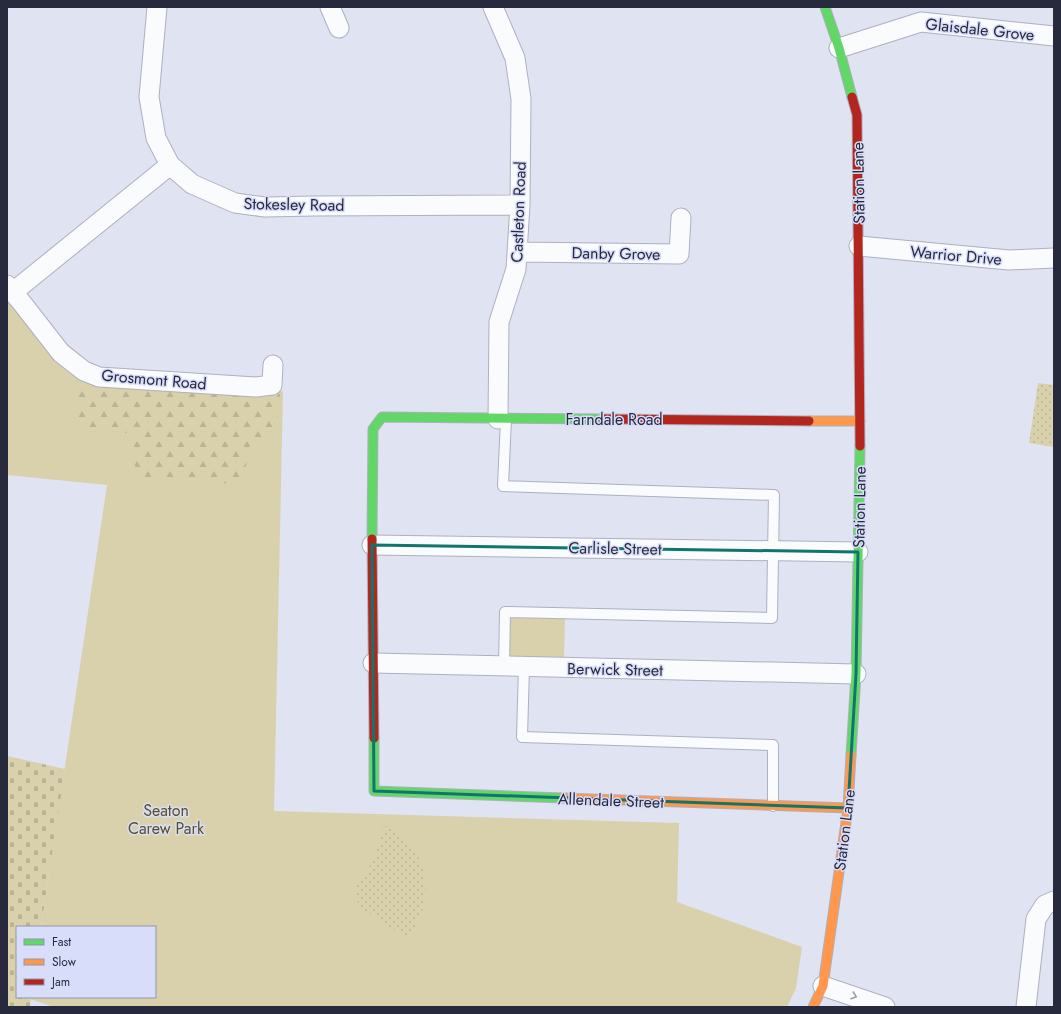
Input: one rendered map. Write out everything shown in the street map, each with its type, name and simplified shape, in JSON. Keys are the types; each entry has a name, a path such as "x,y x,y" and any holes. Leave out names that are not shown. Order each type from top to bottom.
{"street":[{"name":"Stokesley Road","path":"157,7 149,97 156,138 170,165 192,184 235,203 265,207 520,205"},
{"path":"330,7 339,28"},
{"name":"Castleton Road","path":"493,7 515,58 521,99 520,205 516,269 499,322 502,419"},
{"name":"Station Lane","path":"813,1007 823,986 848,808 856,674 860,421 857,115 839,48 825,7"},
{"name":"Glaisdale Grove","path":"839,48 921,22 1054,36"},
{"path":"10,288 170,165"},
{"name":"Danby Grove","path":"517,252 679,254 681,218"},
{"name":"Warrior Drive","path":"859,246 1009,260 1054,258"},
{"name":"Grosmont Road","path":"10,288 61,353 84,370 99,377 256,387 272,385 273,364"},
{"name":"Farndale Road","path":"372,545 373,429 382,417 860,421"},
{"path":"372,545 373,664"},
{"name":"Carlisle Street","path":"372,545 858,552"},
{"name":"Berwick Street","path":"373,664 856,674"},
{"name":"Allendale Street","path":"373,664 374,791 848,808"},
{"path":"1026,1007 1036,919 1045,905 1054,901"},
{"path":"823,986 885,1007"}],"lane":[{"path":"502,419 503,486 774,495 772,618 505,612 504,666"},
{"path":"524,667 522,737 773,745 773,806"}],"highlighted area":[{"path":"372,545 858,552 856,674 848,808 374,791"}],"green space":[{"name":"Seaton Carew Park","path":"7,292 14,300 111,380 283,391 274,811 679,823 677,902 802,947 796,988 787,1007 54,1007 30,999 156,998 156,926 41,926 107,485 7,475"},
{"path":"1038,383 1054,385 1054,447 1029,443"},
{"path":"79,387 280,394 275,440 248,447 244,485 137,476 129,433 75,430"},
{"path":"509,618 565,619 564,658 509,657"},
{"path":"7,756 65,769 41,926 16,926 16,998 31,998 30,1007 7,1007"},
{"path":"384,825 399,834 412,847 420,860 424,876 426,891 424,904 408,939 363,909 355,895 357,883 370,866 375,856"}],"traffic: fast":[{"path":"825,7 839,48 852,97"},
{"path":"372,539 373,429 382,417 603,419"},
{"path":"851,755 856,674 860,446"},
{"path":"374,738 374,791 563,798"}],"traffic: slow":[{"path":"809,421 860,421"},
{"path":"813,1007 823,986 848,808 851,755"},
{"path":"563,798 848,808"}],"traffic: jam":[{"path":"852,97 857,115 860,446"},
{"path":"603,419 809,421"},
{"path":"372,539 374,738"}]}
